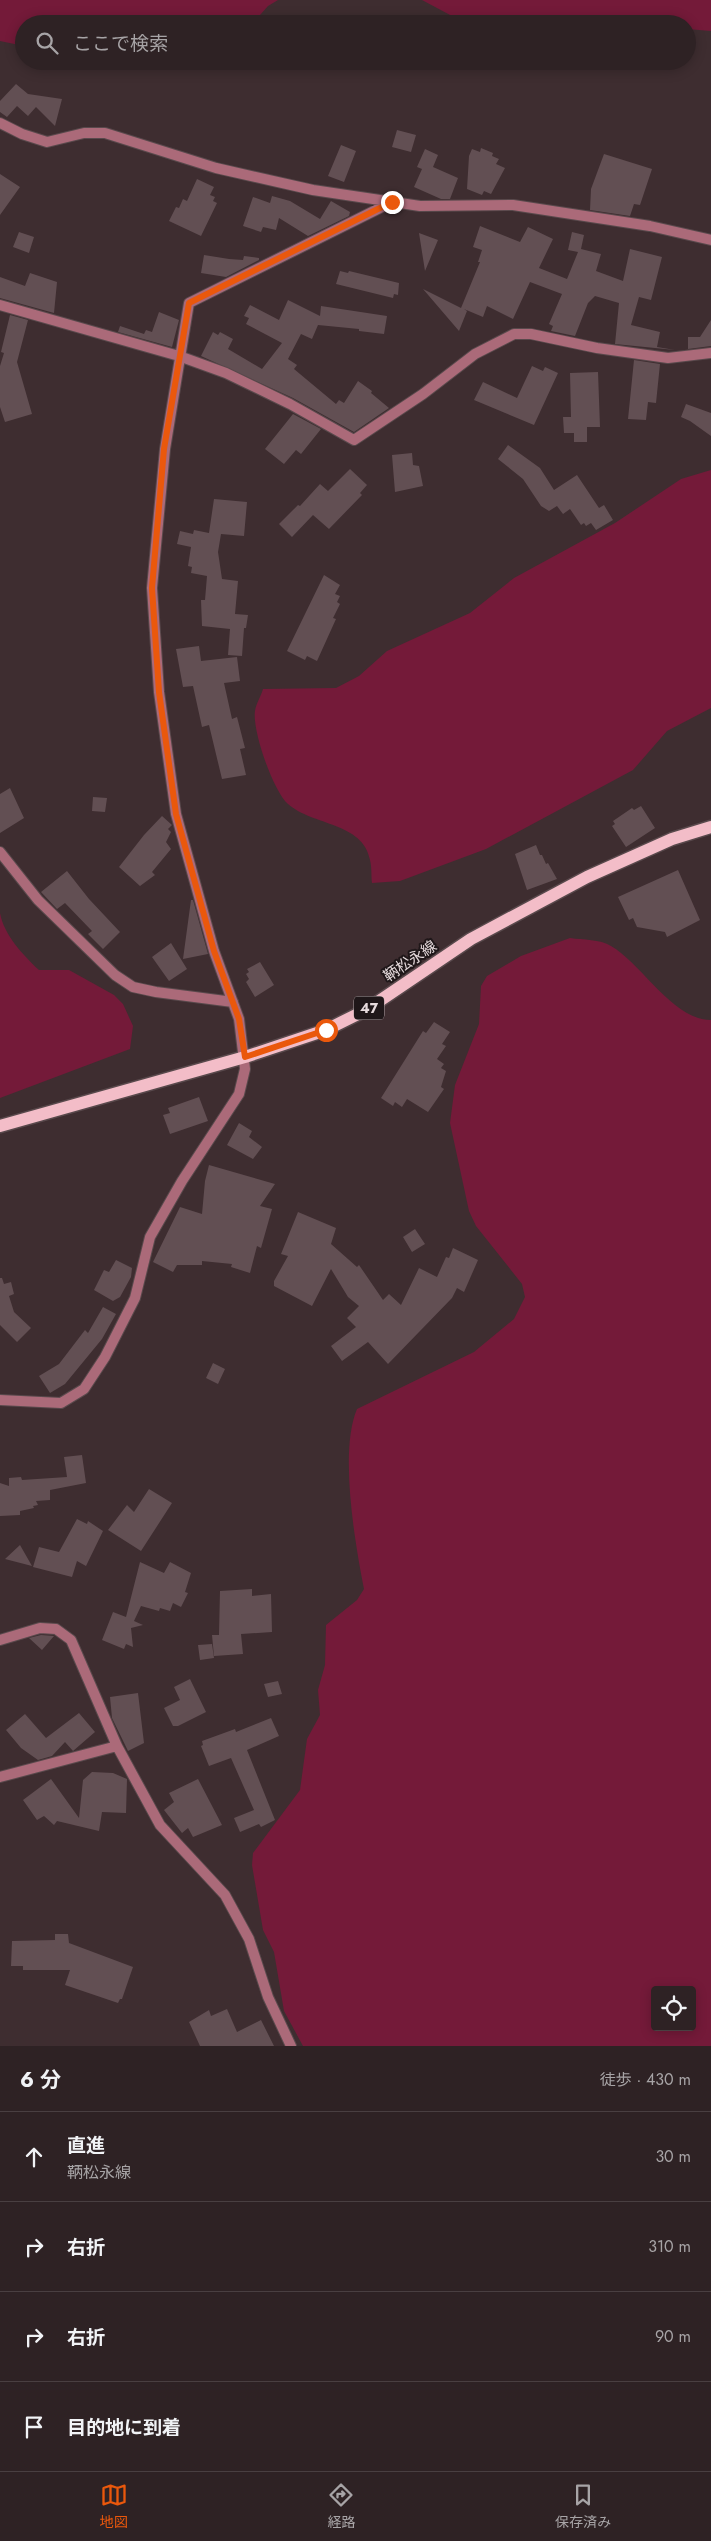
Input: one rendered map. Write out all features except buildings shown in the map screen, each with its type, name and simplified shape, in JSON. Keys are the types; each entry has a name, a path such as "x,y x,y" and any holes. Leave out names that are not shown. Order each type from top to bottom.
{"main road":[{"name":"鞆松永線","path":"0,1126 245,1057 326,1030 366,1010 470,939 587,877 672,839 711,827"}],"street":[{"path":"0,123 22,134 47,142 84,133 105,133 216,168 313,190 420,206 513,205 650,226 711,240"},
{"path":"0,1400 61,1403 84,1389 106,1357 135,1298 150,1237 182,1181 239,1094 245,1069 239,1019 214,951 176,814 159,692 152,588 164,449 189,303 392,202"},
{"path":"0,305 179,356 234,377 290,404 354,440 423,394 474,354 514,334 531,334 597,348 668,358 711,353"},
{"path":"0,852 38,900 114,975 133,987 156,992 233,1002"},
{"path":"0,1640 40,1628 56,1629 71,1640 116,1746 160,1825 225,1895 249,1939 268,1997 291,2046"},
{"path":"0,1777 116,1746"}],"shaded area":[{"path":"0,0 278,0 268,6 260,15 15,15 15,44 0,41"},
{"path":"422,0 711,0 711,31 696,30 696,15 450,15"},
{"path":"711,470 711,708 667,731 633,770 486,849 400,881 372,883 370,860 358,838 348,831 298,811 282,797 270,774 257,732 255,711 263,689 336,688 359,676 387,651 470,613 514,578 615,523 681,479"},
{"path":"0,913 10,937 39,970 69,970 114,995 123,1004 133,1026 130,1049 0,1098"},
{"path":"570,938 602,942 623,954 658,990 684,1011 697,1018 711,1020 711,2046 303,2046 284,2011 274,1952 263,1930 252,1865 253,1853 300,1790 307,1739 320,1715 318,1690 325,1665 326,1625 357,1600 364,1589 350,1498 349,1448 357,1409 474,1352 514,1319 525,1297 522,1284 476,1226 469,1211 450,1123 455,1085 479,1024 481,986 487,976 521,956"}],"route":[{"path":"326,1030 245,1057 239,1019 214,951 176,814 159,692 152,588 164,449 189,303 392,202"}]}
